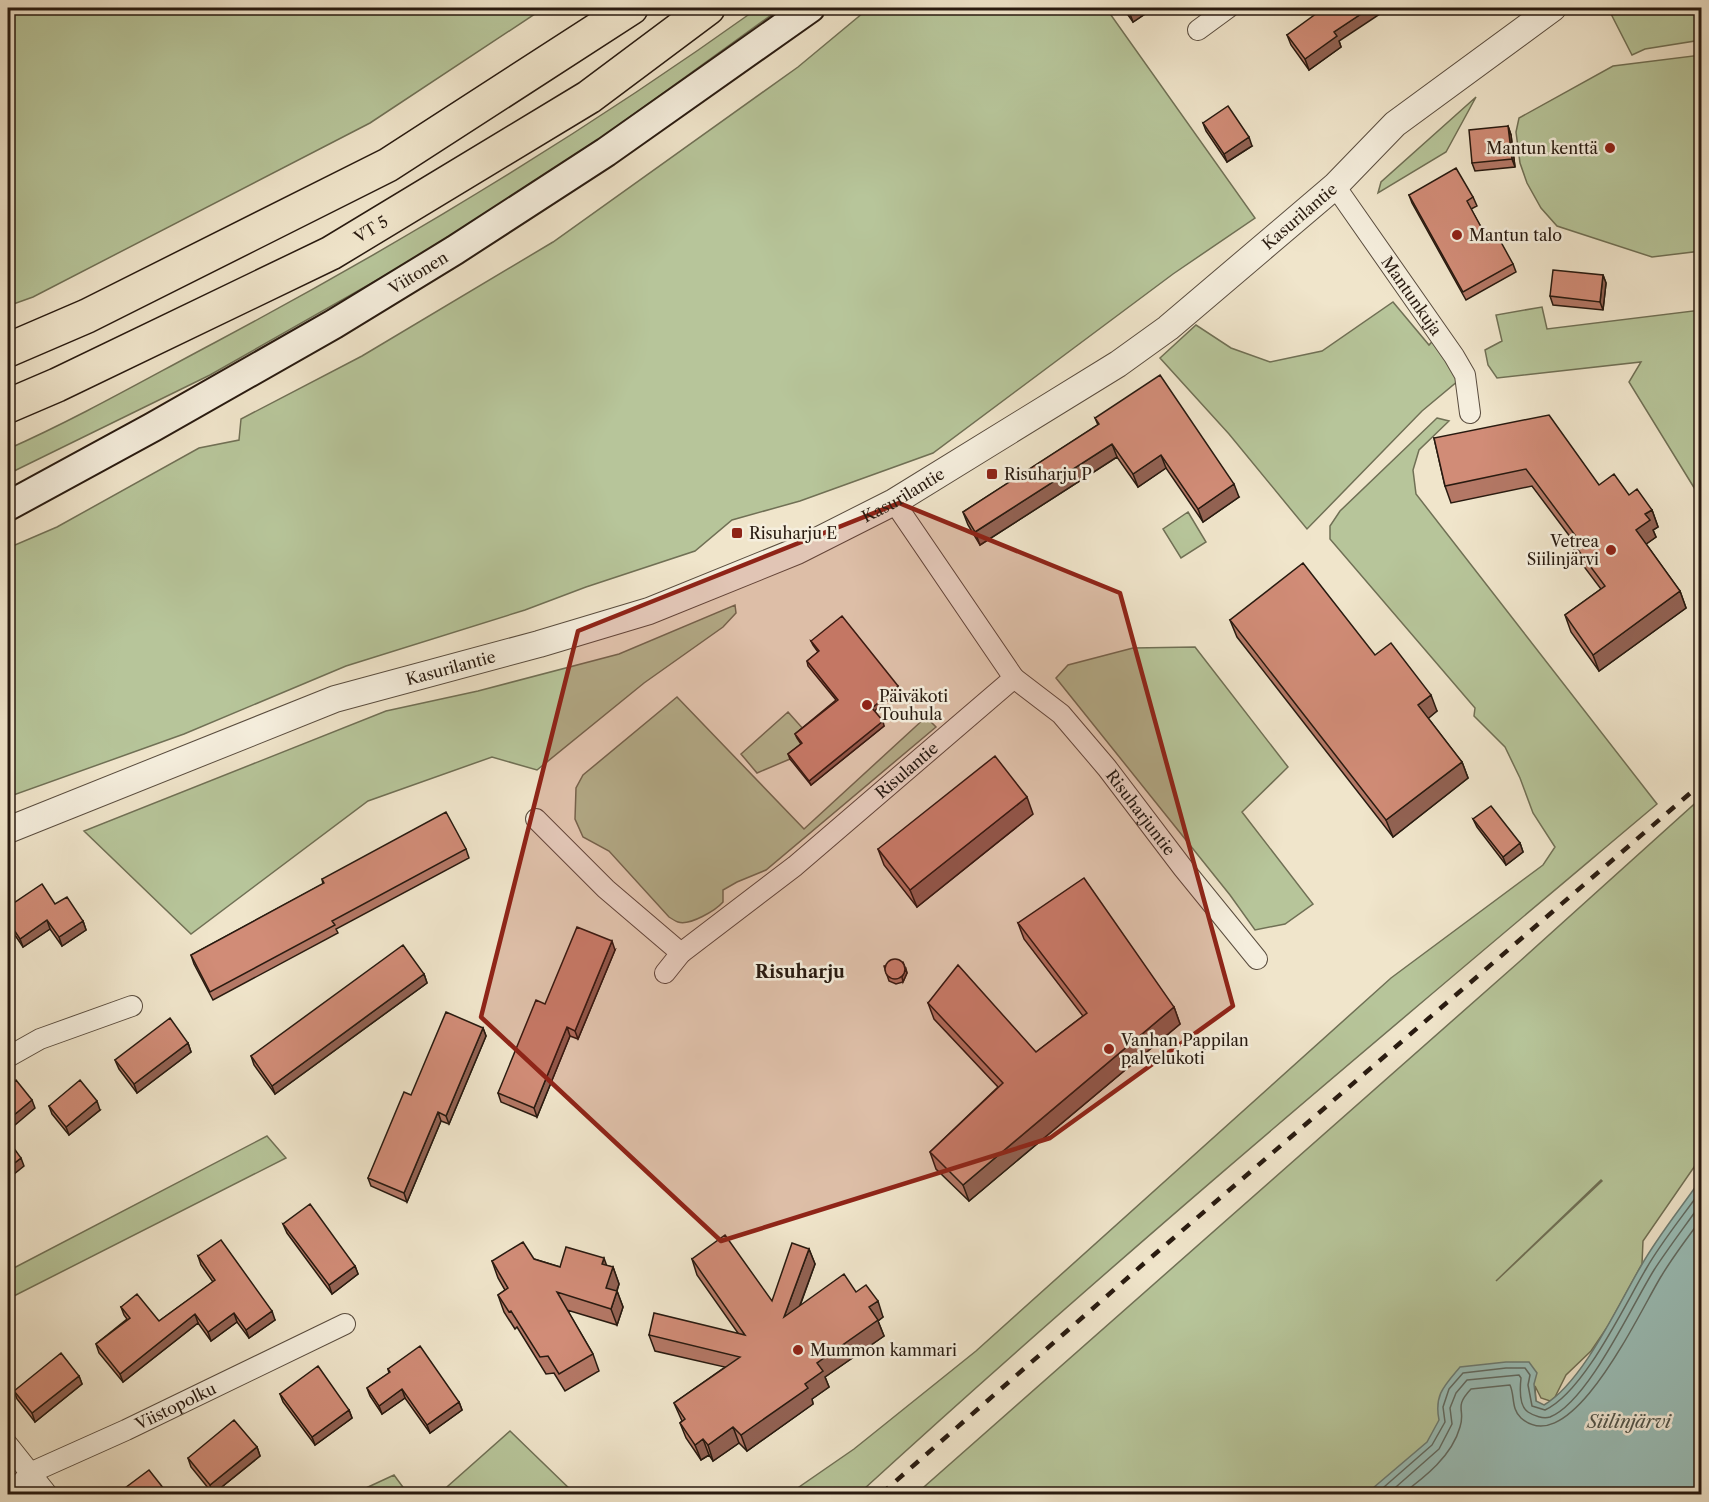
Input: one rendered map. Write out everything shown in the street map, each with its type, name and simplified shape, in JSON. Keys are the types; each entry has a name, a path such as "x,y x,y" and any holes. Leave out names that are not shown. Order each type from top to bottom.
{"highway":[{"path":"8,350 87,316 388,165 632,8"},
{"name":"VT 5","path":"8,406 57,385 331,253 589,97 708,8"}],"main road":[{"name":"Viitonen","path":"8,506 314,336 456,250 606,152 810,8"}],"street":[{"path":"1198,30 1228,8"},
{"name":"Kasurilantie","path":"8,830 335,699 539,645 649,611 797,551 894,502 1118,364 1168,328 1335,186 1395,124 1553,8"},
{"name":"Mantunkuja","path":"1335,186 1454,356 1465,375 1470,413"},
{"path":"894,502 1014,678"},
{"name":"Risulantie","path":"665,973 681,953 795,866 1014,678"},
{"name":"Risuharjuntie","path":"1014,678 1061,714 1069,723 1257,959"},
{"path":"536,819 606,889 681,953"},
{"path":"8,1057 40,1039 132,1006"},
{"name":"Viistopolku","path":"12,1494 30,1473 126,1430 345,1324"},
{"path":"8,1445 47,1494"}],"highlighted area":[{"path":"899,503 1120,593 1233,1006 1050,1138 721,1241 481,1017 578,631"}],"green space":[{"path":"8,8 544,8 370,123 33,297 8,306"},
{"path":"758,8 781,8 587,148 465,230 210,375 8,474 8,449 86,411 214,343 423,226 626,99"},
{"path":"869,8 1106,8 1255,218 1173,274 933,453 800,501 732,520 695,551 525,610 346,666 184,734 8,797 8,548 57,527 199,448 239,440 241,419 362,356 553,242 798,67"},
{"path":"1608,8 1701,8 1701,40 1645,49 1632,55"},
{"name":"Mantun kenttä","path":"1701,55 1701,251 1652,257 1557,226 1541,208 1527,183 1520,163 1516,132 1519,118 1613,66"},
{"path":"1476,97 1446,152 1378,193 1381,182"},
{"path":"1393,302 1429,345 1439,334 1465,375 1422,411 1307,529 1229,434 1160,358 1196,325 1231,348 1270,362 1322,351"},
{"path":"1542,307 1547,329 1701,310 1701,499 1629,382 1641,362 1497,378 1488,365 1485,350 1502,341 1496,315"},
{"path":"1437,418 1449,421 1419,450 1413,470 1416,494 1657,804 1158,1228 864,1489 856,1494 789,1494 854,1449 976,1351 1391,978 1543,865 1555,847 1533,813 1505,747 1474,716 1475,708 1330,539 1330,526 1340,511"},
{"path":"1188,512 1206,542 1181,558 1163,529"},
{"path":"735,605 736,613 723,627 644,683 537,770 492,757 368,801 191,934 84,831 386,711 478,691 619,654"},
{"path":"1195,647 1288,767 1242,812 1313,904 1285,924 1255,930 1230,895 1056,678 1068,665 1133,648"},
{"path":"677,697 804,829 926,717 936,727 766,870 723,890 723,902 720,905 702,917 683,923 669,917 609,851 583,837 575,819 576,788 583,775"},
{"path":"788,712 805,731 804,747 790,759 757,773 741,754"},
{"path":"1701,798 1701,1157 1643,1241 1642,1264 1608,1326 1591,1351 1566,1375 1555,1397 1550,1401 1541,1398 1535,1386 1536,1401 1440,1494 916,1494 1519,962","holes":["1601,1180 1602,1181 1496,1281"]},
{"path":"267,1136 286,1158 8,1299 8,1271"},
{"path":"510,1431 575,1494 439,1494"},
{"path":"394,1475 408,1494 353,1494"}],"water":[{"name":"Siilinjärvi","path":"1701,1179 1701,1494 1366,1494 1427,1442 1439,1420 1439,1397 1460,1367 1529,1362 1537,1373 1534,1384 1536,1401 1544,1405 1558,1394 1586,1361 1648,1255"}],"building":[{"path":"1125,8 1139,8 1130,14"},
{"path":"1324,8 1370,8 1334,32 1337,36 1305,59 1287,35"},
{"path":"1228,106 1249,137 1224,154 1203,123"},
{"path":"1508,126 1512,159 1472,163 1469,130"},
{"name":"Mantun talo","path":"1456,168 1473,197 1467,201 1487,238 1496,233 1513,264 1463,292 1409,195"},
{"path":"1553,270 1603,275 1600,302 1550,296"},
{"path":"1160,375 1234,484 1198,509 1161,455 1133,474 1112,444 975,532 963,512 1099,424 1095,418"},
{"name":"Vetrea Siilinjärvi","path":"1549,415 1599,485 1614,474 1629,495 1637,489 1652,510 1645,514 1650,520 1636,530 1680,591 1593,655 1565,615 1605,586 1570,539 1575,535 1526,469 1445,486 1434,438"},
{"path":"1303,563 1375,655 1391,643 1431,695 1418,705 1462,762 1386,820 1230,620"},
{"name":"Päiväkoti Touhula","path":"842,616 898,686 872,708 883,721 809,781 788,754 802,743 795,734 838,700 807,661 819,651 811,641"},
{"path":"995,756 1027,797 910,890 878,849"},
{"path":"1491,806 1520,843 1503,857 1473,819"},
{"path":"446,812 466,849 332,921 335,925 210,992 191,955 324,883 322,879"},
{"name":"Vanhan Pappilan palvelukoti","path":"1084,878 1174,1007 963,1185 930,1152 1003,1083 928,1003 958,965 1036,1052 1087,1013 1018,923"},
{"path":"42,884 55,904 67,897 83,921 59,937 47,920 20,939 8,921 8,907"},
{"path":"577,927 612,941 575,1031 567,1027 534,1108 498,1093 536,1000 545,1004"},
{"path":"403,945 424,974 272,1086 251,1056"},
{"path":"895,959 902,962 905,969 902,976 895,979 888,976 885,969 888,962"},
{"path":"446,1012 483,1028 446,1116 438,1112 404,1193 368,1178 404,1092 411,1095"},
{"path":"170,1018 188,1043 134,1084 115,1060"},
{"path":"16,1080 32,1100 8,1120 8,1087"},
{"path":"80,1080 97,1101 66,1127 49,1106"},
{"path":"8,1140 21,1158 8,1168"},
{"path":"310,1204 355,1266 329,1285 283,1224"},
{"name":"Mummon kammari","path":"725,1235 772,1301 792,1243 809,1249 784,1317 844,1274 856,1292 866,1285 878,1301 869,1307 878,1320 817,1363 823,1371 805,1384 808,1388 741,1435 733,1427 708,1445 703,1439 695,1445 680,1423 685,1419 674,1403 740,1357 649,1335 654,1313 745,1335 692,1259"},
{"path":"221,1240 272,1311 246,1330 234,1313 208,1332 195,1314 120,1374 96,1344 130,1318 121,1307 137,1294 159,1321 215,1280 198,1256"},
{"path":"523,1242 534,1259 560,1267 566,1247 604,1258 602,1264 613,1267 606,1288 617,1291 611,1309 557,1292 593,1354 559,1374 548,1356 540,1357 498,1295 508,1288 492,1261"},
{"path":"420,1346 459,1402 427,1425 402,1389 379,1406 367,1388 390,1372 388,1369"},
{"path":"61,1353 79,1376 32,1413 14,1391"},
{"path":"318,1366 349,1410 312,1437 280,1394"},
{"path":"234,1420 257,1447 210,1485 188,1458"},
{"path":"149,1470 168,1494 117,1494"}],"railway":[{"path":"881,1494 1148,1260 1702,783"}],"place":[{"name":"Mantun kenttä","path":"1610,148"},
{"name":"Mantun talo","path":"1457,235"},
{"name":"Risuharju P","path":"992,474"},
{"name":"Risuharju E","path":"737,533"},
{"name":"Vetrea Siilinjärvi","path":"1611,550"},
{"name":"Päiväkoti Touhula","path":"867,705"},
{"name":"Vanhan Pappilan palvelukoti","path":"1109,1049"},
{"name":"Mummon kammari","path":"798,1350"}],"district":[{"name":"Risuharju","path":"800,972"}]}
